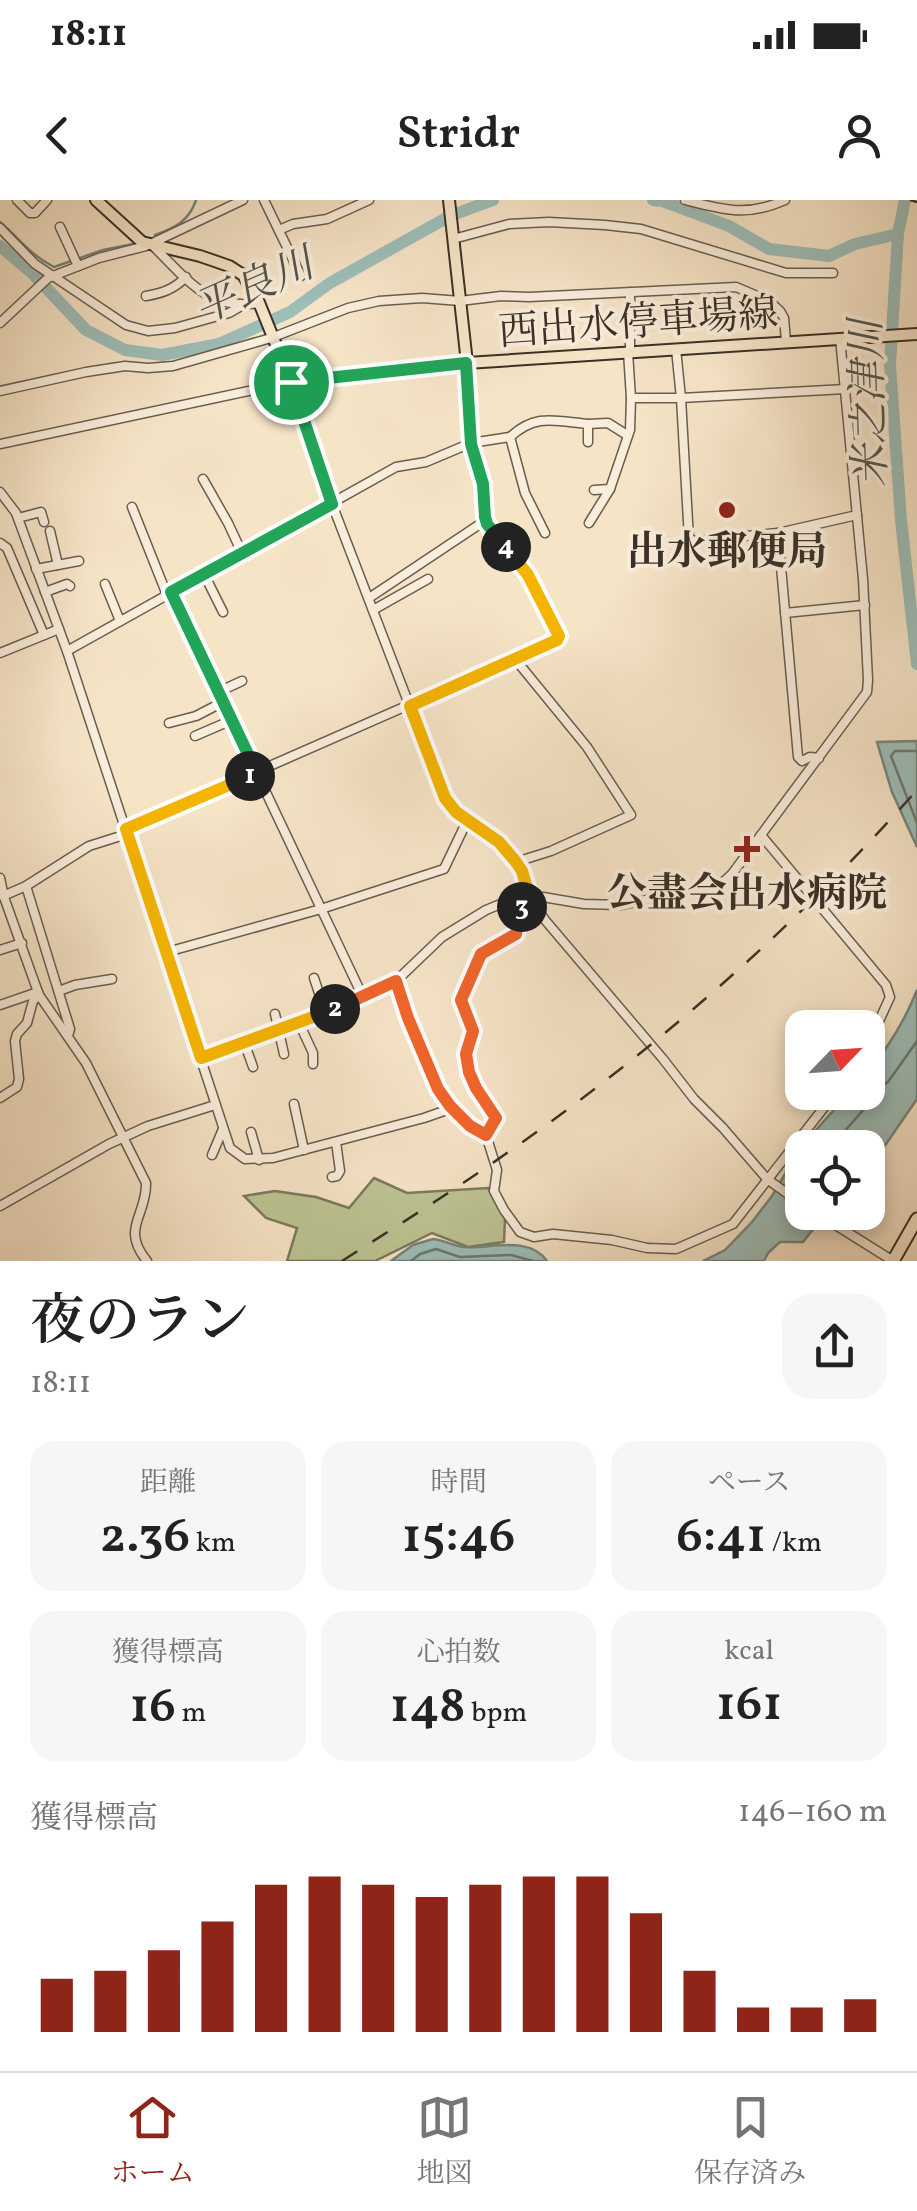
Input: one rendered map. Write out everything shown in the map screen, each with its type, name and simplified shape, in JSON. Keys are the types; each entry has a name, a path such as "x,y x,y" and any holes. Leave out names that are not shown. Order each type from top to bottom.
{"highway":[{"path":"892,1261 917,1219"}],"main road":[{"path":"96,200 142,242 229,266 243,275 259,303 291,382"},
{"path":"449,200 466,363"},
{"name":"西出水停車場線","path":"291,382 466,363 917,334"}],"street":[{"path":"17,200 30,213 48,200"},
{"path":"0,323 51,277 76,262 151,244 243,200"},
{"path":"264,200 301,276"},
{"path":"278,230 327,219 369,200"},
{"path":"684,200 727,211 758,210 784,200"},
{"path":"453,239 509,224 604,225 641,229 786,273 833,273"},
{"path":"60,227 76,262"},
{"path":"0,228 51,277 126,325 148,331 175,328 259,303"},
{"path":"151,244 209,297 243,306"},
{"path":"146,296 175,288 186,278"},
{"path":"0,391 125,366 173,366 378,301 422,298 460,301 736,287 768,300 780,310 786,341"},
{"path":"590,523 610,489 630,430 630,292"},
{"path":"201,1058 326,1014 396,981 442,937 486,910 515,898 620,905 720,885 732,874 867,692 865,605 842,338"},
{"path":"676,349 690,539 778,533 857,515"},
{"path":"2,896 26,886 88,846 557,640 559,636 528,575 486,520 483,484 471,444 466,363"},
{"path":"0,444 291,382 332,504 445,798 456,812 499,842 522,871 527,898 516,934 481,954 461,1000 473,1031 466,1054 469,1072 496,1118 486,1135"},
{"path":"630,398 846,389"},
{"path":"67,651 396,467 426,462 471,444 510,437 522,426 541,420 608,423 627,434"},
{"path":"588,424 588,442"},
{"path":"510,437 525,493 546,533"},
{"path":"203,479 242,553"},
{"path":"594,490 610,489"},
{"path":"0,492 18,518 67,651 234,1154 259,1160 424,1118 450,1106"},
{"path":"132,506 169,594 363,997"},
{"path":"18,518 40,512 44,522"},
{"path":"368,598 486,520"},
{"path":"50,531 58,565"},
{"path":"778,533 798,757 802,761 819,758"},
{"path":"0,544 6,548 44,635"},
{"path":"37,571 79,560"},
{"path":"204,574 223,612"},
{"path":"373,610 428,578"},
{"path":"105,584 120,621"},
{"path":"45,592 70,586"},
{"path":"785,612 865,605"},
{"path":"0,653 59,629"},
{"path":"515,658 587,747 631,815 551,851 516,862"},
{"path":"218,692 242,681"},
{"path":"169,723 196,716 223,702"},
{"path":"196,736 232,720"},
{"path":"166,952 321,909 444,868 468,821"},
{"path":"761,835 886,986 890,998 884,1010"},
{"path":"0,878 2,896 38,993 86,1063 146,1183 146,1199 134,1232 147,1261"},
{"path":"26,886 70,1028 68,1036"},
{"path":"527,898 694,1099 767,1179 785,1192"},
{"path":"0,950 22,943"},
{"path":"314,978 326,1014"},
{"path":"59,990 112,979"},
{"path":"396,981 438,1089 470,1126 486,1135 497,1170 494,1191 520,1232 534,1237 553,1234 647,1248 684,1247 732,1224 822,1110"},
{"path":"0,1004 38,993"},
{"path":"0,1098 17,1087 17,1034 27,1023 38,993"},
{"path":"275,1014 284,1054"},
{"path":"299,1023 313,1054 312,1064"},
{"path":"244,1042 253,1067"},
{"path":"294,1104 304,1150"},
{"path":"0,1206 124,1137 215,1105"},
{"path":"212,1155 224,1129"},
{"path":"251,1132 259,1160"},
{"path":"332,1177 340,1171 336,1142"},
{"path":"843,1230 892,1261"}],"green space":[{"path":"374,1178 407,1193 488,1188 505,1219 504,1242 468,1247 432,1233 375,1261 287,1261 297,1228 266,1218 244,1196 275,1191 316,1197 349,1208"}],"water":[{"path":"917,741 917,847 892,792 877,742"},
{"path":"917,990 917,1099 885,1145 885,1130 816,1130 834,1110 885,1110 885,1049"},
{"path":"785,1174 785,1230 813,1230 803,1242 780,1242 764,1261 703,1261 725,1250 772,1196"},
{"path":"433,1239 464,1247 520,1246 539,1253 547,1261 391,1261 413,1245"}],"waterway":[{"path":"155,235 180,223 196,200"},
{"name":"平良川","path":"0,246 32,273 86,330 125,350 162,355 219,344 290,312 330,283 450,216 493,200"},
{"name":"平良川","path":"653,200 729,226 769,249 829,256 855,244 898,234"},
{"name":"米之津川","path":"905,200 898,234 890,365 917,664"},
{"path":"0,222 54,267 133,244"}],"railway":[{"path":"910,200 917,202"},
{"path":"342,1261 514,1148 675,1025 776,935 917,790"}],"place":[{"name":"出水郵便局","path":"727,510"},
{"name":"公盡会出水病院","path":"747,849"}],"route":[{"path":"466,363 471,444 483,484 487,524 528,575 559,636 410,706 445,798 456,812 499,842 516,862 530,898 525,898 516,934 481,954 461,1000 473,1031 466,1062 476,1088 496,1118 486,1135 470,1126 438,1089 396,981 326,1014 201,1058 126,829 257,773 171,592 332,504 291,382 466,363"}]}
